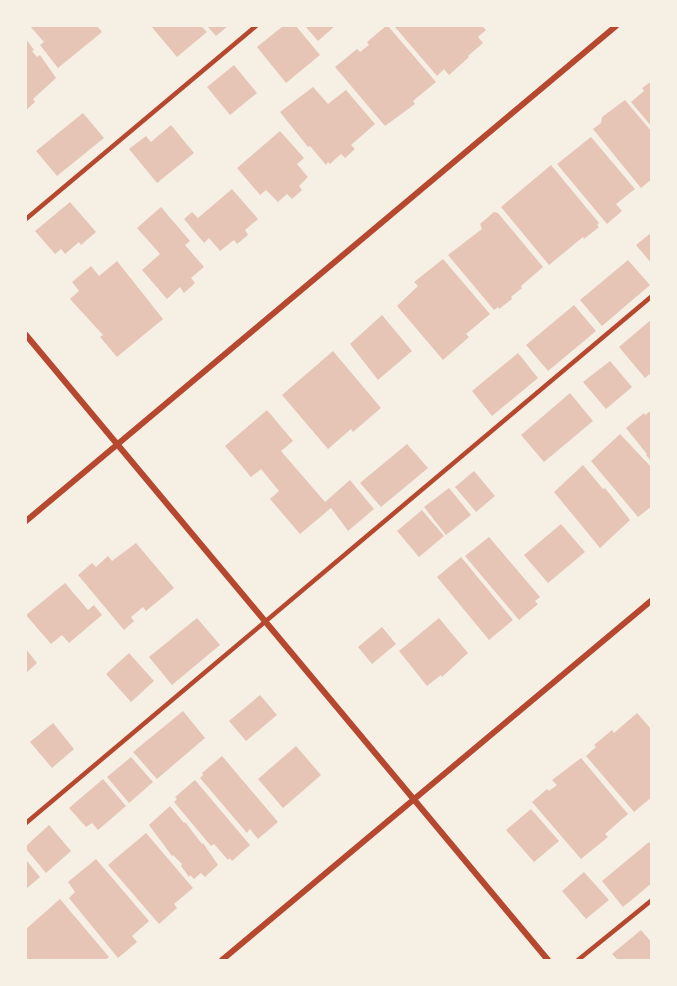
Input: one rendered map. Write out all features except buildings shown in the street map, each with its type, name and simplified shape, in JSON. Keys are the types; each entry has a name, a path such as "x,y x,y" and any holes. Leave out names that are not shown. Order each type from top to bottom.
{"street":[{"path":"26,521 616,26"},
{"path":"26,335 548,960"},
{"path":"222,960 651,600"}],"lane":[{"path":"26,219 256,26"},
{"path":"26,823 651,296"},
{"path":"578,960 651,900"}]}
